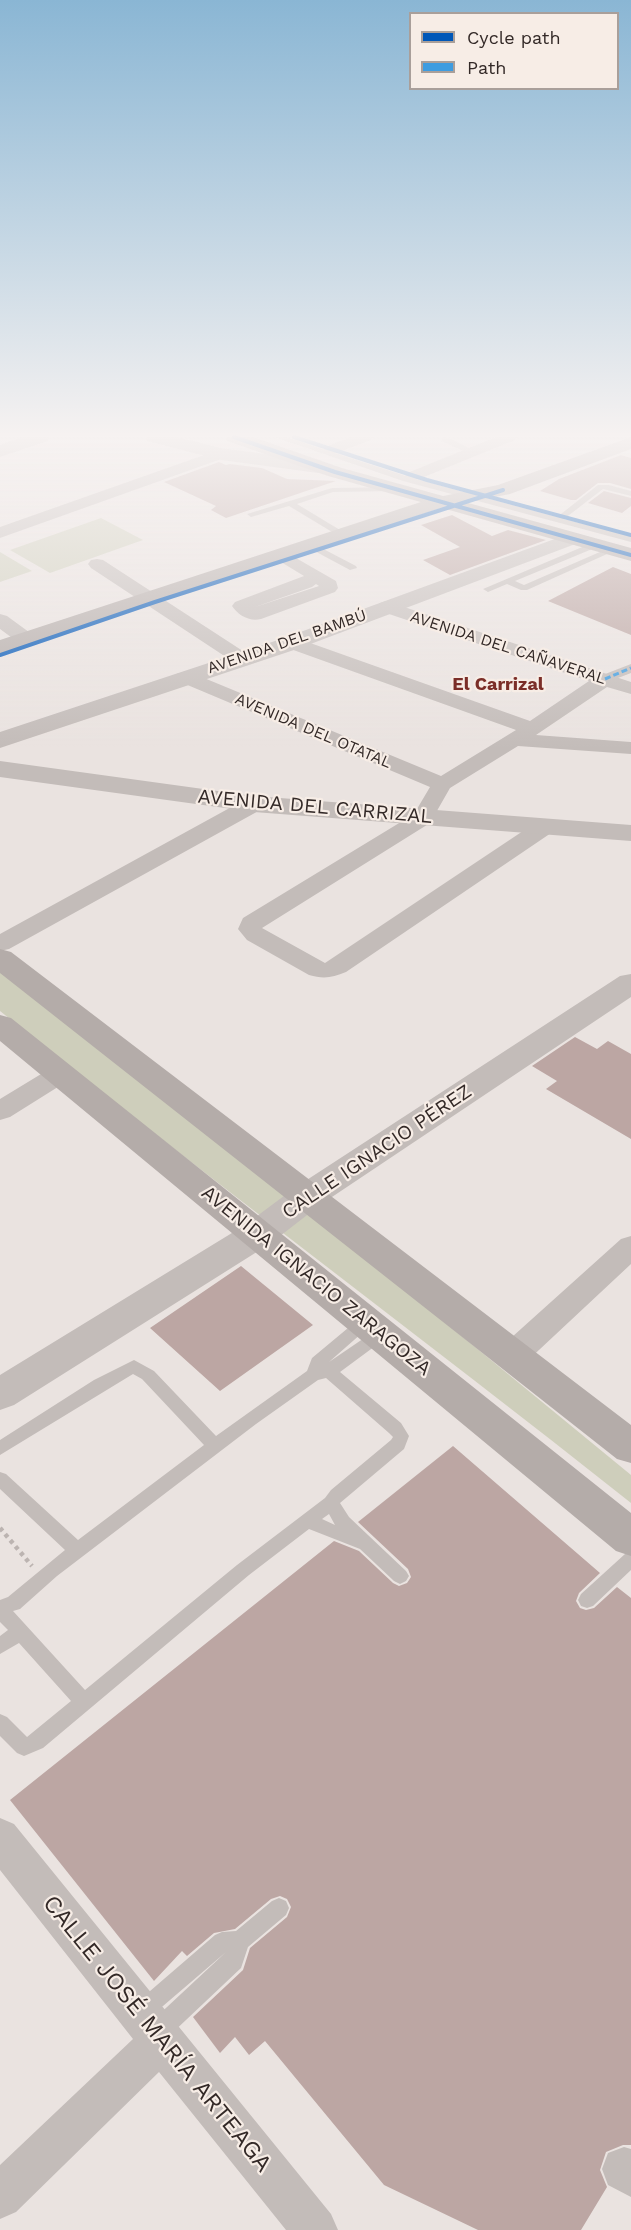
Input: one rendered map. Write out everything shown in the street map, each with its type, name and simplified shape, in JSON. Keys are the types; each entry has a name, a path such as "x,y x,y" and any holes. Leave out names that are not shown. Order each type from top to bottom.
{"main road":[{"path":"0,648 323,541"},
{"path":"580,541 617,551"},
{"path":"0,958 631,1447"},
{"name":"AVENIDA IGNACIO ZARAGOZA","path":"0,1025 631,1538"}],"street":[{"name":"AVENIDA DEL BAMBÚ","path":"0,740 292,643 566,541"},
{"path":"282,555 315,577"},
{"path":"97,564 242,658"},
{"name":"AVENIDA DEL CAÑAVERAL","path":"386,607 631,688"},
{"path":"0,620 26,639"},
{"path":"292,643 524,735 631,748"},
{"path":"546,826 337,967 327,971 318,970 255,935 250,929 251,923 422,818 442,784 524,735 605,679 631,668"},
{"name":"AVENIDA DEL OTATAL","path":"185,677 442,784"},
{"name":"AVENIDA DEL CARRIZAL","path":"0,769 254,804 631,833"},
{"path":"0,944 254,804"},
{"name":"CALLE IGNACIO PÉREZ","path":"0,1394 258,1234 308,1196 631,983"},
{"path":"0,1111 60,1074"},
{"path":"513,1355 631,1247"},
{"name":"CALLE JOSÉ MARÍA ARTEAGA","path":"0,1838 315,2230"},
{"path":"0,2196 152,2029"}],"lane":[{"path":"582,541 617,551"},
{"path":"310,545 353,568"},
{"path":"488,590 545,566 617,551"},
{"path":"507,582 524,588 617,551"},
{"path":"545,566 560,572"},
{"path":"84,1702 4,1612 42,1578 373,1328"},
{"path":"0,1448 37,1427 94,1388 134,1366 148,1375 215,1446"},
{"path":"0,1723 24,1747 36,1742 184,1617 331,1503 337,1495 398,1444 401,1436 395,1428 320,1370"},
{"path":"0,1479 78,1551"},
{"path":"331,1503 343,1522 400,1576"},
{"path":"307,1521 364,1543"},
{"path":"587,1600 631,1559"},
{"path":"0,1646 20,1632"},
{"path":"152,2029 234,1961 240,1941 279,1908"}],"path":[{"path":"0,1528 42,1578"}],"green space":[{"path":"35,541 140,541 50,573 10,550"},
{"path":"0,552 32,571 0,582"},
{"path":"0,968 318,1218 631,1475 631,1503 0,1011"}],"building":[{"path":"449,541 543,541 450,575 423,560 460,547"},
{"path":"613,567 631,574 631,635 548,601"},
{"path":"575,1037 597,1049 608,1041 631,1054 631,1139 546,1089 557,1081 532,1066"},
{"path":"241,1266 313,1325 220,1391 150,1328"},
{"path":"453,1446 600,1573 579,1593 576,1601 580,1608 586,1610 594,1608 617,1587 631,1598 631,2145 623,2145 606,2152 600,2170 607,2187 581,2230 478,2230 384,2185 265,2041 249,2055 235,2037 220,2053 193,2017 243,1970 250,1948 287,1917 291,1907 287,1899 280,1896 271,1899 235,1929 214,1933 187,1956 182,1951 154,1981 10,1800 334,1541 359,1551 393,1583 399,1586 407,1583 411,1577 408,1569 358,1522"}],"marked path":[{"path":"605,679 631,668"}],"cycle path":[{"path":"0,655 344,541"},
{"path":"581,541 631,555"}],"district":[{"name":"El Carrizal","path":"498,685"}]}
